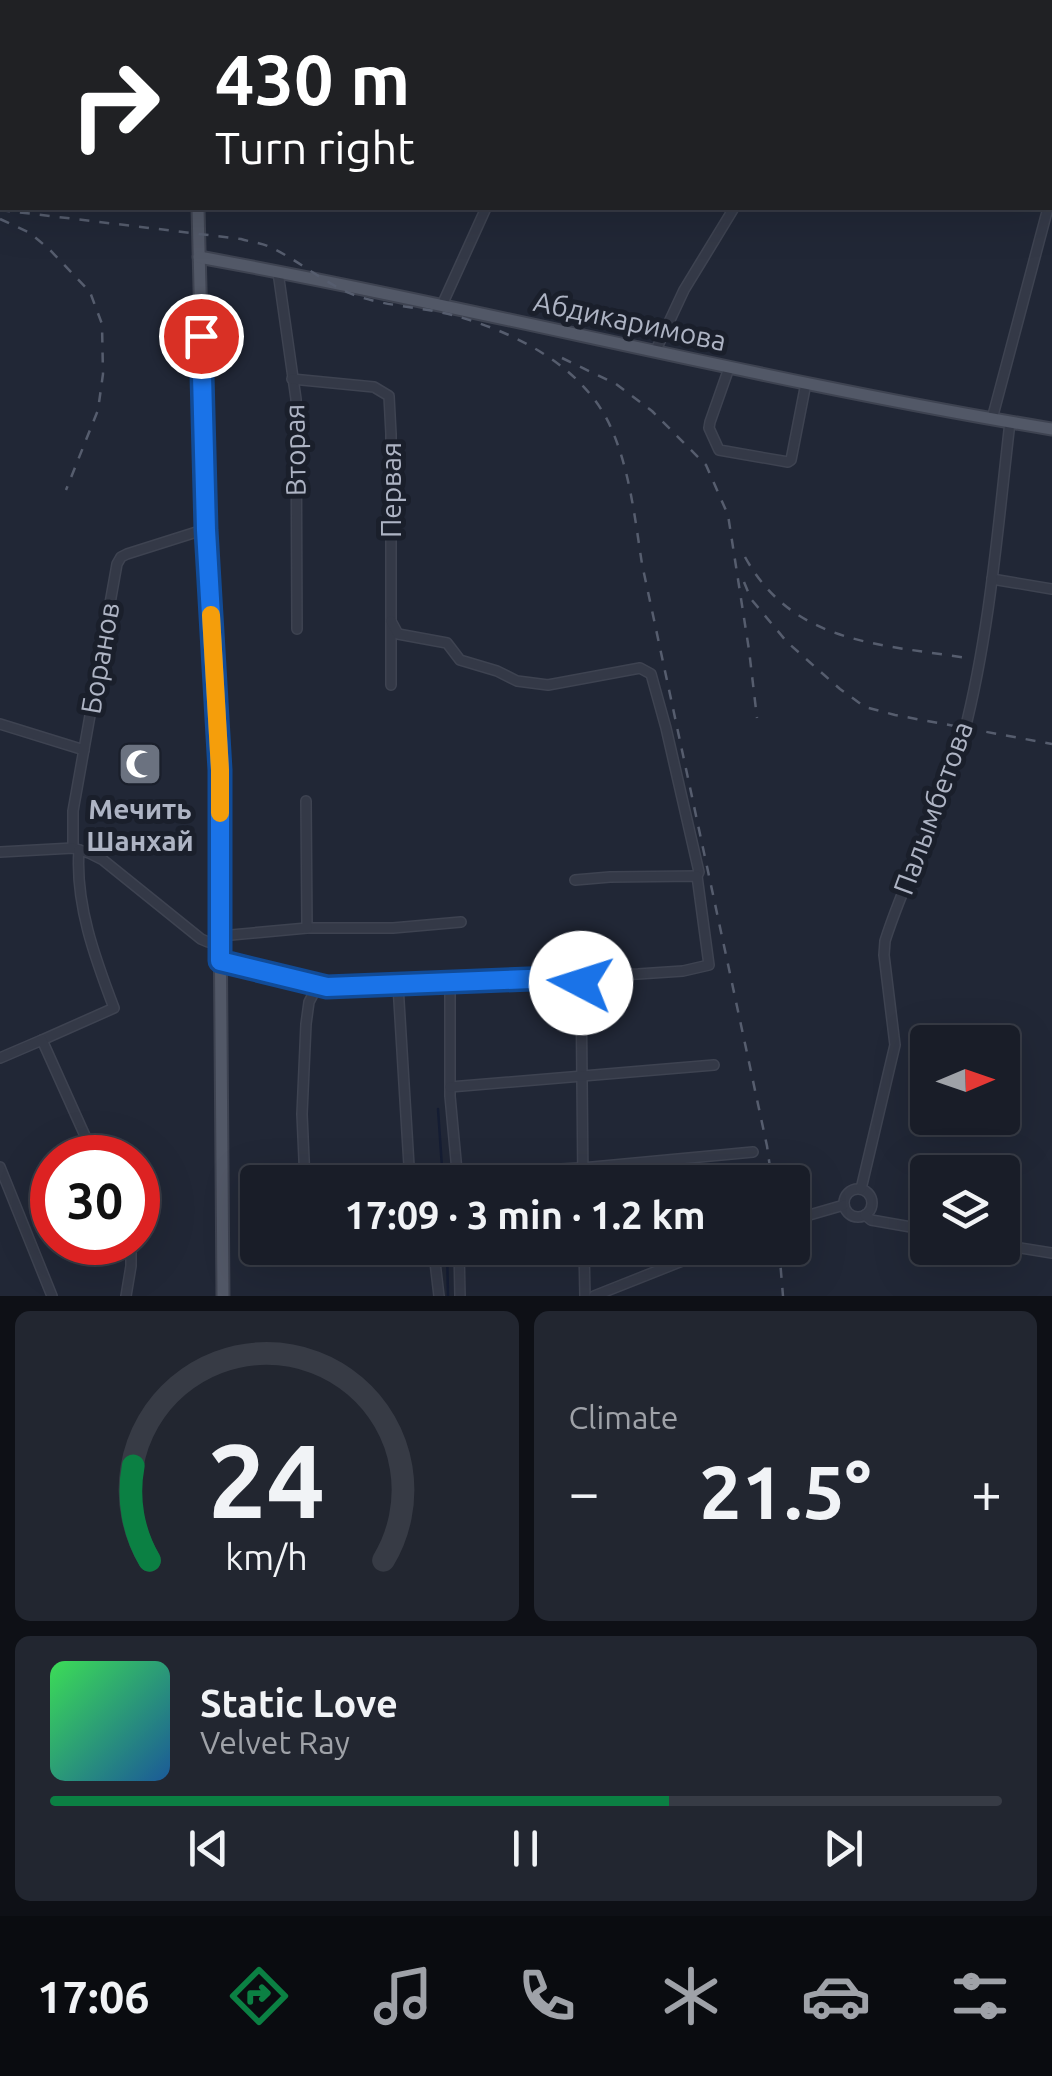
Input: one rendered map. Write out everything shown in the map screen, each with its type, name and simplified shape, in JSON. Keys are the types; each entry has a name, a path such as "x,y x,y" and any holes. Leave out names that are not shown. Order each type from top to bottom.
{"main road":[{"path":"198,210 206,530 220,770 223,1296"},
{"name":"Абдикаримова","path":"198,257 729,368 1052,429"}],"street":[{"path":"442,305 485,210"},
{"path":"655,352 684,290 733,210"},
{"path":"992,419 1048,227"},
{"name":"Вторая","path":"278,272 296,400 297,629"},
{"path":"729,368 710,422 719,450 791,460 806,383"},
{"name":"Первая","path":"292,379 374,387 390,396 391,685"},
{"name":"Палымбетова","path":"862,1189 895,1045 885,942 964,734 992,578 1010,422"},
{"name":"Боранов","path":"42,1040 114,1008 86,922 72,811 117,564 127,554 206,530"},
{"path":"992,578 1052,589"},
{"path":"220,961 327,987 683,971 709,964 699,872 651,674 640,668 548,685 518,681 460,660 447,643 398,634 391,620"},
{"path":"0,724 84,750"},
{"path":"306,802 306,928"},
{"path":"0,852 76,849 103,860 200,940 208,942 220,937 306,928 392,928 461,922"},
{"path":"575,880 697,876"},
{"path":"581,977 582,1165"},
{"path":"450,983 450,1086 457,1165"},
{"path":"304,1165 306,1024 309,1002 318,985"},
{"path":"398,985 409,1165"},
{"path":"0,1058 42,1040 85,1135"},
{"path":"450,1086 714,1066"},
{"path":"614,1165 754,1152"},
{"path":"0,1167 52,1296"},
{"path":"844,1205 848,1192 862,1189 872,1203 865,1215"},
{"path":"844,1205 852,1216 865,1215 871,1220 910,1227"},
{"path":"810,1215 844,1205"},
{"path":"1020,1247 1052,1253"},
{"path":"126,1296 131,1265"},
{"path":"436,1265 439,1296"},
{"path":"459,1265 460,1296"},
{"path":"584,1265 584,1296"},
{"path":"594,1296 672,1265"}],"waterway":[{"path":"438,1109 442,1165"},
{"path":"447,1265 448,1296"}],"railway":[{"path":"0,210 263,244 357,296 456,316 502,332 547,356 585,388 612,430 628,479 642,564 770,1165"},
{"path":"0,219 30,233 49,249 90,292 102,324 103,374 98,410 66,490"},
{"path":"562,358 616,384 652,411 706,465 728,515 757,718"},
{"path":"745,557 765,586 788,608 813,623 871,643 967,658"},
{"path":"744,582 751,599 787,642 865,707 1052,744"},
{"path":"780,1265 783,1296"}],"slow traffic":[{"path":"211,615 220,813"}],"place":[{"name":"Мечить Шанхай","path":"140,764"}],"route":[{"path":"201,336 206,530 220,770 220,961 327,987 581,977 581,983"}]}
